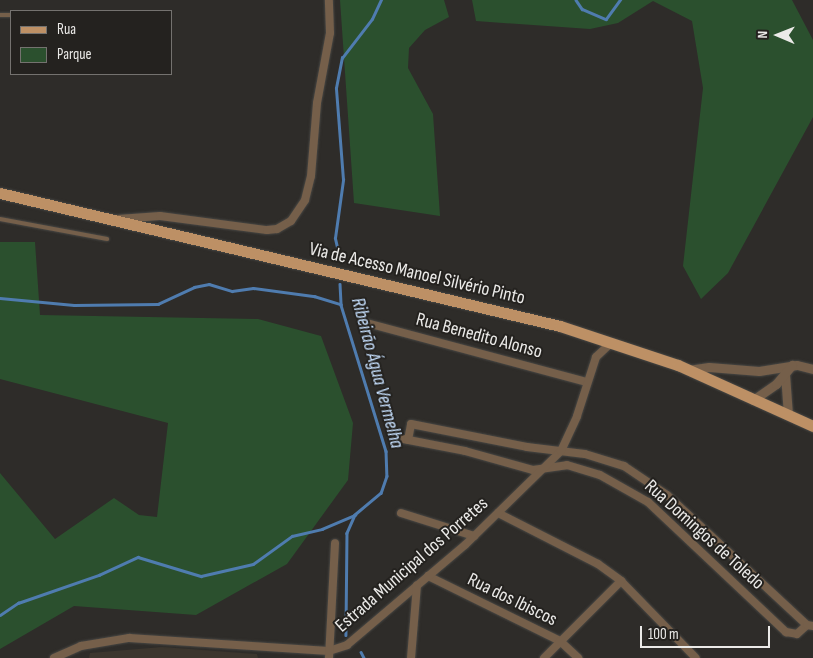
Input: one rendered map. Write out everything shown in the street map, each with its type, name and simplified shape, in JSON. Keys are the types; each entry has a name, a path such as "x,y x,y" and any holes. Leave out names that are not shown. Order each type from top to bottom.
{"main road":[{"path":"0,184 22,198"},
{"name":"Via de Acesso Manoel Silvério Pinto","path":"0,193 545,322 688,370 813,426"}],"street":[{"path":"116,220 160,216 267,230 277,229 291,221 305,200 311,176 317,103 330,33 330,0"},
{"name":"Rua Benedito Alonso","path":"363,322 587,382"},
{"name":"Estrada Municipal dos Porretes","path":"54,658 81,646 129,638 329,655 362,634 474,536 561,450 578,416 596,357 610,343"},
{"path":"753,400 785,374 792,365"},
{"path":"688,370 709,367 759,371 792,365 813,369"},
{"path":"785,374 788,415"},
{"name":"Rua Domingos de Toledo","path":"393,437 533,470 546,466 583,468 624,486 648,502 688,537 786,632 797,634 810,625 658,488 632,470 594,456 561,450 527,447 411,424 408,440"},
{"path":"624,486 632,470"},
{"path":"648,502 658,488"},
{"path":"401,513 474,536"},
{"path":"498,513 598,564 621,581 696,658"},
{"path":"329,655 335,543"},
{"name":"Rua dos Ibiscos","path":"428,576 560,641 578,658"},
{"path":"544,658 621,581"},
{"path":"411,658 418,585"}],"lane":[{"path":"0,219 107,239"}],"shaded area":[{"path":"162,647 257,654 258,658 89,658 90,653"}],"green space":[{"path":"340,0 444,0 449,17 425,30 409,48 408,68 433,114 440,216 354,203"},
{"path":"472,0 792,0 813,40 813,117 728,273 701,299 683,266 703,88 692,21 653,1 618,23 590,29 476,21"},
{"path":"0,242 35,242 40,315 258,319 321,336 353,423 348,480 287,564 196,615 74,606 0,649 0,473 55,539 114,498 139,515 157,517 168,423 0,379"}],"waterway":[{"name":"Ribeirão Água Vermelha","path":"339,256 335,238 343,180 336,88 342,58 372,19 381,0"},
{"name":"Ribeirão Água Vermelha","path":"576,0 582,9 606,19 620,0"},
{"path":"0,298 74,305 158,304 194,287 209,284 232,291 253,288 314,296 341,304"},
{"name":"Ribeirão Água Vermelha","path":"340,284 341,305 386,451 387,476 381,493 355,515 347,533 346,635"},
{"path":"0,615 18,603 99,575 138,557 201,576 253,564 292,536 322,529 355,515"},
{"name":"Ribeirão Água Vermelha","path":"361,652 364,658"}]}
